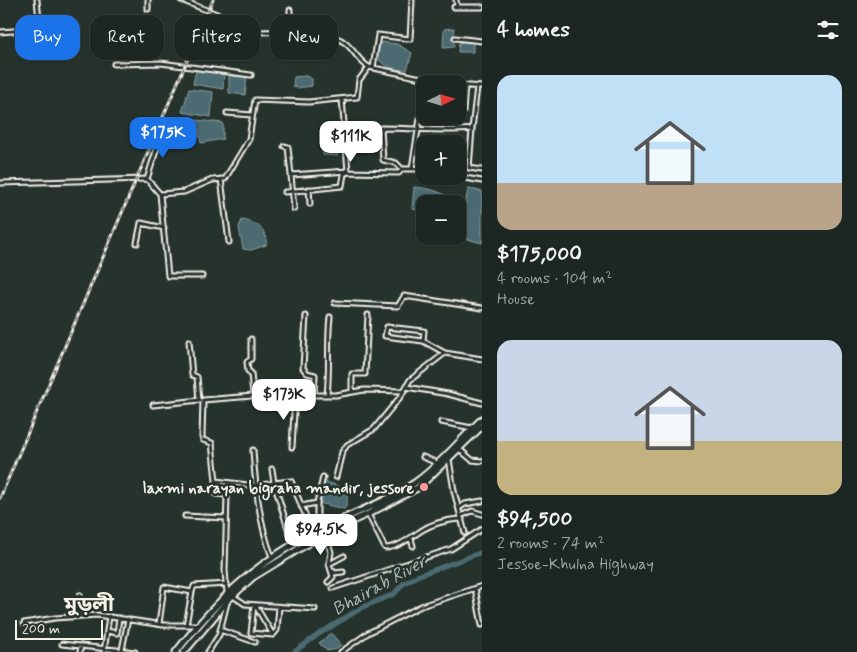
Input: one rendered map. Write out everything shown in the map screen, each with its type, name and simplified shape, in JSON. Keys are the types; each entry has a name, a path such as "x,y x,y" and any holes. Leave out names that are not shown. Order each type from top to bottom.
{"highway":[{"path":"176,652 198,625 272,557 316,531 404,489 422,478 482,419"},
{"path":"184,652 229,596 253,577 325,532 368,514 419,487 482,426"}],"street":[{"path":"0,32 40,29 38,0"},
{"path":"148,0 148,9"},
{"path":"181,0 222,16 226,27 234,33 270,32"},
{"path":"373,68 378,35 410,39 412,0"},
{"path":"456,0 455,7 482,7"},
{"path":"290,10 290,15"},
{"path":"456,38 482,41"},
{"path":"338,40 369,67 416,77"},
{"path":"114,64 162,63 251,75"},
{"path":"160,194 184,192 212,180 224,179 249,139 255,100 309,102 356,97 359,80 369,67"},
{"path":"466,86 482,87"},
{"path":"476,87 469,168 482,170"},
{"path":"291,176 348,171 342,99"},
{"path":"227,113 252,115"},
{"path":"412,168 416,137 421,125"},
{"path":"402,169 396,163 383,160 381,128 452,131 472,129"},
{"path":"146,180 162,132"},
{"path":"284,146 288,147 294,209"},
{"path":"285,192 342,186 344,174 348,172 399,173 402,169 416,168"},
{"path":"466,178 482,181"},
{"path":"221,179 229,242"},
{"path":"0,183 146,180 160,194 168,276 202,276"},
{"path":"309,189 310,204"},
{"path":"136,243 141,223 164,228"},
{"path":"335,303 398,306 404,296 482,308"},
{"path":"352,392 352,374 365,374 368,315"},
{"path":"306,316 303,368 307,373 315,375 314,395"},
{"path":"327,395 330,372 328,344 330,317"},
{"path":"423,341 424,331 387,327 385,336 423,341 445,353 482,359"},
{"path":"251,339 251,359 247,362 248,371 251,373 253,395"},
{"path":"189,340 192,375 198,376 203,438 212,443 216,494 227,495 227,584 229,596 220,630 210,651"},
{"path":"336,477 342,452 347,445 374,429 414,376 445,353"},
{"path":"153,405 253,395 327,395 364,390 405,390 448,394 482,403"},
{"path":"292,447 295,395"},
{"path":"441,422 473,428"},
{"path":"458,449 472,460 482,461"},
{"path":"253,450 256,486 267,544 272,557"},
{"path":"423,457 437,463"},
{"path":"449,458 465,533"},
{"path":"272,469 275,493 293,545"},
{"path":"316,531 317,502 323,477"},
{"path":"216,481 256,486 291,481 301,506 316,531"},
{"path":"459,508 465,504 482,501"},
{"path":"301,506 317,502"},
{"path":"368,514 385,548 411,538 424,528 463,517 472,511 482,514"},
{"path":"185,516 226,518"},
{"path":"333,588 451,548 482,529"},
{"path":"325,532 331,552 329,564 333,577 328,582"},
{"path":"411,538 413,546"},
{"path":"329,564 344,556"},
{"path":"329,564 334,573 343,572"},
{"path":"186,625 194,586 227,584"},
{"path":"341,652 368,633 422,606 452,594 482,586"},
{"path":"158,624 164,587 192,592"},
{"path":"475,588 482,623"},
{"path":"80,595 82,616"},
{"path":"229,596 245,604 315,609"},
{"path":"254,605 251,632 273,635"},
{"path":"254,605 273,635"},
{"path":"273,635 277,630 278,606"},
{"path":"24,623 82,616 109,616 158,624 198,625"},
{"path":"104,651 109,616"},
{"path":"107,631 117,632 119,618"},
{"path":"122,650 128,619"},
{"path":"220,630 254,642"},
{"path":"62,644 104,651 122,650 135,652"},
{"path":"80,652 81,646"}],"water":[{"path":"454,28 454,47 443,48 444,29"},
{"path":"469,40 473,43 473,52 458,52 459,43"},
{"path":"381,42 397,44 412,53 407,70 385,65 379,59 376,55"},
{"path":"196,70 224,74 223,89 193,84"},
{"path":"229,76 247,77 245,95 229,93"},
{"path":"306,76 312,79 312,86 297,88 293,86 294,77"},
{"path":"189,89 213,92 211,117 182,112"},
{"path":"196,120 223,123 223,139 201,143"},
{"path":"327,136 334,136 338,156 323,155 322,140"},
{"path":"414,187 429,189 445,195 416,195 416,210 412,209"},
{"path":"468,189 482,191 482,243 466,239 466,201"},
{"path":"242,220 257,225 263,231 266,245 251,250 243,249 239,227"},
{"path":"324,481 347,489 347,505 344,509 319,503"},
{"path":"331,633 341,645 337,649 327,651 319,643"}],"waterway":[{"name":"Bhairab River","path":"294,652 363,607 394,594 403,584 417,576 482,552"}],"railway":[{"path":"0,498 213,0"}],"place":[{"name":"laxmi narayan bigraha mandir, jessore","path":"424,487"}],"district":[{"name":"মুড়লী","path":"89,604"}]}
